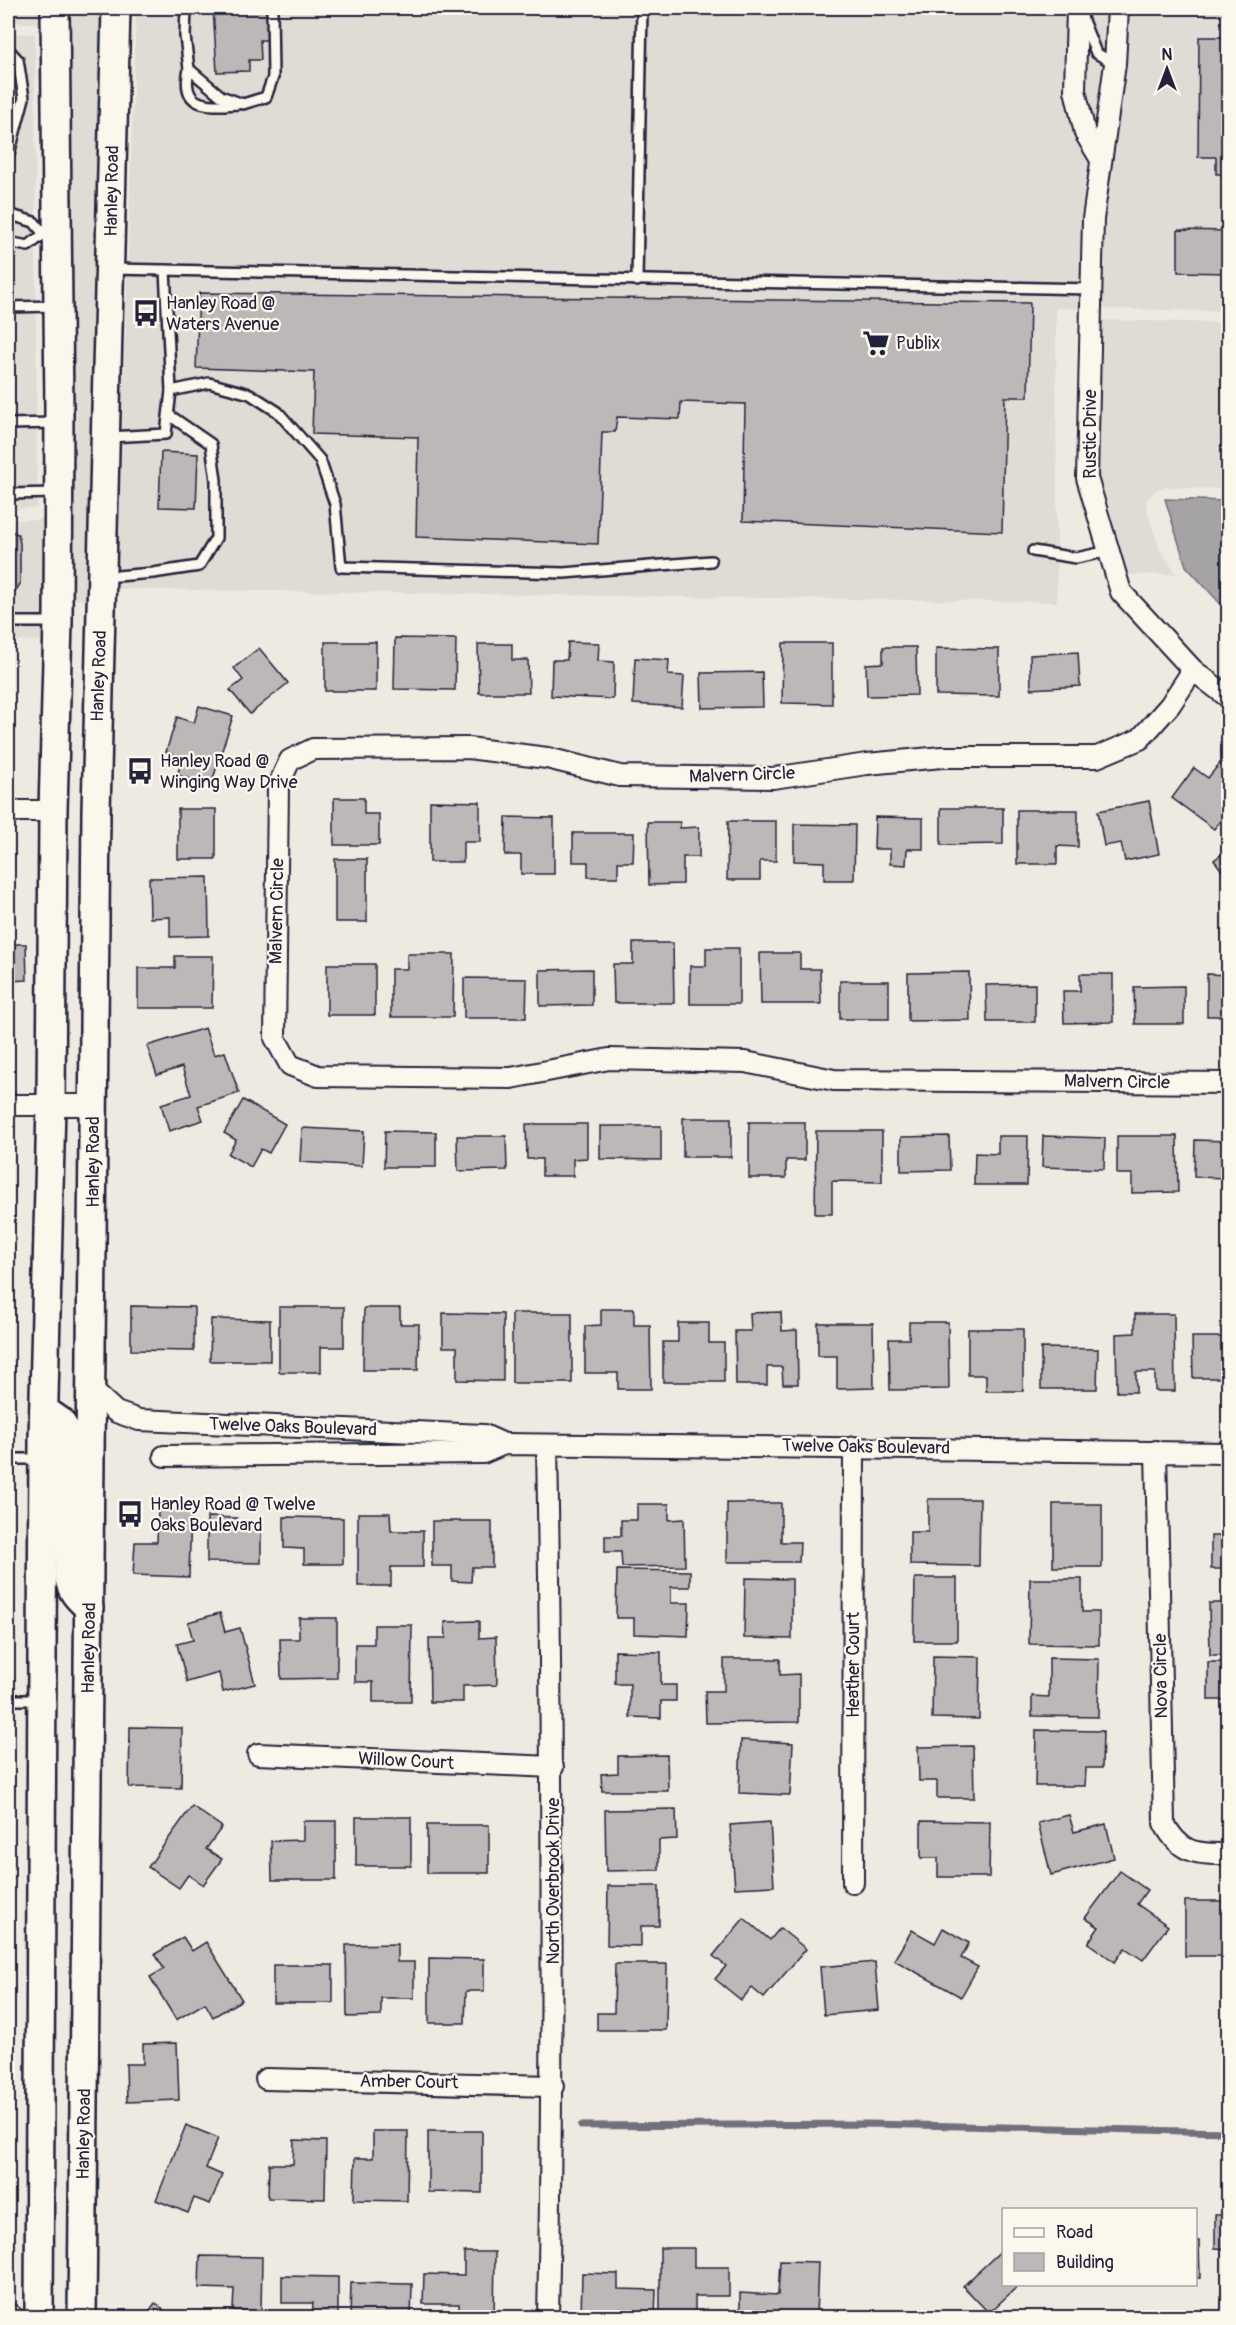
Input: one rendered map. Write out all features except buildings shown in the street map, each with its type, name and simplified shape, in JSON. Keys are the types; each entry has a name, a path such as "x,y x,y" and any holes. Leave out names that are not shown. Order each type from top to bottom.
{"main road":[{"path":"39,2318 44,1410 51,1105 53,812 59,493 58,306 51,232 55,8"},
{"name":"Hanley Road","path":"82,2318 96,812 116,8"},
{"path":"58,628 100,660"},
{"path":"44,1410 60,1421 69,1435 68,1572 71,1589 89,1608"}],"street":[{"path":"1077,8 1075,90 1085,133 1100,158"},
{"name":"Rustic Drive","path":"1118,8 1115,64 1093,219 1087,478 1121,592 1193,670 1228,697"},
{"name":"Malvern Circle","path":"1193,670 1170,705 1140,739 1097,757 942,757 867,764 773,778 620,776 547,758 468,748 312,748 290,760 278,786 275,1038 290,1065 318,1076 511,1078 609,1059 745,1062 834,1080 1228,1083"},
{"path":"8,811 53,812"},
{"path":"8,1105 94,1105"},
{"name":"Twelve Oaks Boulevard","path":"91,1389 116,1412 139,1420 484,1435 504,1444 1228,1453"},
{"path":"221,1456 222,1424"},
{"name":"Twelve Oaks Boulevard","path":"164,1456 483,1453 504,1444"},
{"name":"North Overbrook Drive","path":"547,1445 553,1767 553,2086 548,2318"},
{"name":"Heather Court","path":"853,1883 854,1447"},
{"name":"Nova Circle","path":"1156,1451 1164,1823 1173,1840 1198,1854 1228,1854"},
{"name":"Willow Court","path":"258,1754 553,1767"},
{"name":"Amber Court","path":"266,2079 553,2086"},
{"path":"8,2313 14,2318"}],"lane":[{"path":"186,8 185,36 189,69 186,83 190,95 197,103 215,105 243,104 266,97 273,77 272,8"},
{"path":"637,281 642,8"},
{"path":"1077,8 1096,53 1115,64"},
{"path":"8,50 18,60 24,98 8,158"},
{"path":"189,69 221,96 243,104"},
{"path":"8,214 34,222 51,232 28,246 8,242"},
{"path":"110,269 1092,289"},
{"path":"106,437 166,434 171,392 165,270"},
{"path":"8,307 58,306"},
{"path":"171,392 209,383 250,394 278,412 320,460 335,504 341,567 564,573 711,561"},
{"path":"102,577 199,566 216,538 216,480 211,444 169,415"},
{"path":"8,424 59,423"},
{"path":"8,494 59,493"},
{"path":"1033,551 1076,558 1108,551"},
{"path":"8,622 58,628"},
{"path":"8,1459 44,1459"},
{"path":"8,1700 42,1700"}],"shaded area":[{"path":"8,8 43,8 44,28 35,23 8,22"},
{"path":"67,8 104,8 90,599 70,600"},
{"path":"136,8 1228,8 1228,311 1056,308 1057,602 117,589"},
{"path":"8,33 35,34 37,508 8,509"},
{"path":"1103,320 1228,323 1228,489 1165,487 1157,489 1146,500 1147,511 1159,547 1176,574 1129,575 1099,476"},
{"path":"1165,499 1228,501 1228,612 1186,566"},
{"path":"47,513 46,631 42,640 8,641 8,520 38,520"}],"waterway":[{"path":"581,2126 869,2124 1228,2132"}],"place":[{"name":"Hanley Road @ Waters Avenue","path":"146,313"},
{"name":"Publix","path":"876,343"},
{"name":"Hanley Road @ Winging Way Drive","path":"140,771"},
{"name":"Hanley Road @ Twelve Oaks Boulevard","path":"130,1514"}]}
